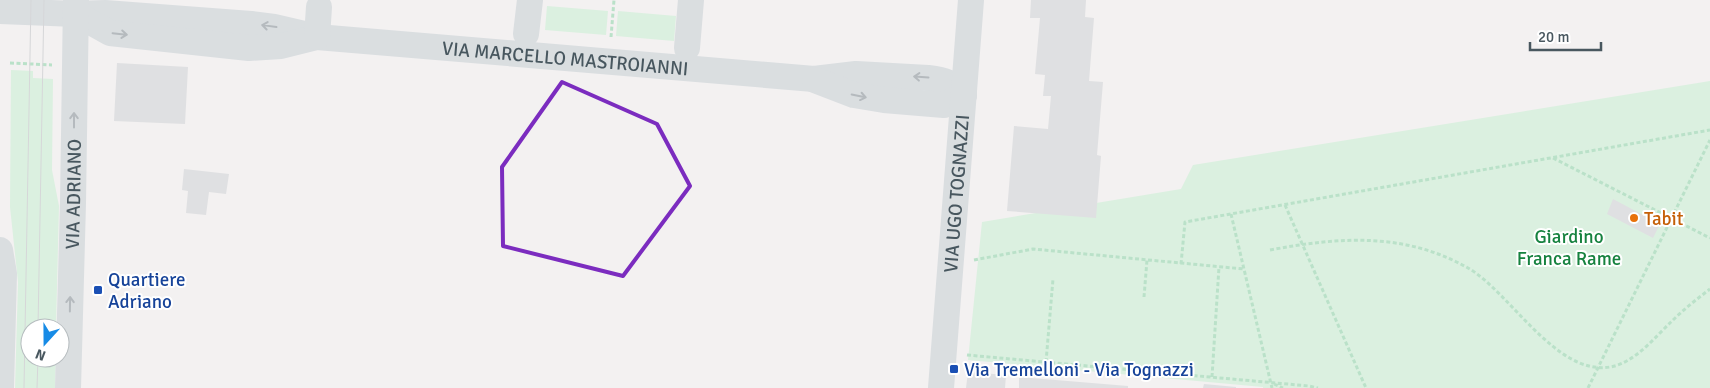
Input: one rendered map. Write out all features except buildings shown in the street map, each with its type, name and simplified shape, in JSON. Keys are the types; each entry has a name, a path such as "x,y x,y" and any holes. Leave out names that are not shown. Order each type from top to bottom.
{"street":[{"path":"526,34 530,0"},
{"path":"687,48 691,0"},
{"name":"VIA UGO TOGNAZZI","path":"941,388 971,0"},
{"name":"VIA MARCELLO MASTROIANNI","path":"0,11 76,7 110,33 249,48 281,46 316,37 814,79 856,74 928,78 956,86 964,95"},
{"name":"VIA ADRIANO","path":"68,388 76,7"},
{"path":"316,37 319,7"},
{"path":"0,250 4,274 1,388"}],"path":[{"path":"610,42 614,0"},
{"path":"10,63 52,65"},
{"path":"1181,264 1185,222 1710,130"},
{"path":"1588,388 1710,140"},
{"path":"1553,158 1710,238"},
{"path":"1285,205 1366,388"},
{"path":"1230,214 1272,388"},
{"path":"1270,250 1326,241 1388,241 1441,255 1468,268 1485,279 1548,344 1584,364 1598,368 1623,363 1637,354 1696,299 1710,289"},
{"path":"951,265 1033,249 1244,270"},
{"path":"1144,297 1147,260"},
{"path":"1212,377 1220,267"},
{"path":"1046,362 1053,279"},
{"path":"962,355 1271,382 1318,388"},
{"path":"1271,382 1283,388"}],"highlighted area":[{"path":"562,82 657,124 690,186 623,276 503,246 502,167"}],"green space":[{"path":"547,6 608,11 606,35 545,30"},
{"path":"618,11 676,16 674,41 616,36"},
{"path":"11,70 33,71 33,78 53,79 52,170 59,206 56,318 20,318 20,368 56,368 55,388 15,388 18,282 10,207"},
{"name":"Giardino Franca Rame","path":"1710,81 1710,388 1263,388 968,360 982,222 1181,189 1193,165"}],"tram line":[{"path":"24,388 31,0"},
{"path":"38,318 44,0"},
{"path":"37,388 38,368"}],"place":[{"name":"Tabit","path":"1634,218"},
{"name":"Quartiere Adriano","path":"98,290"},
{"name":"Via Tremelloni - Via Tognazzi","path":"954,369"}]}
